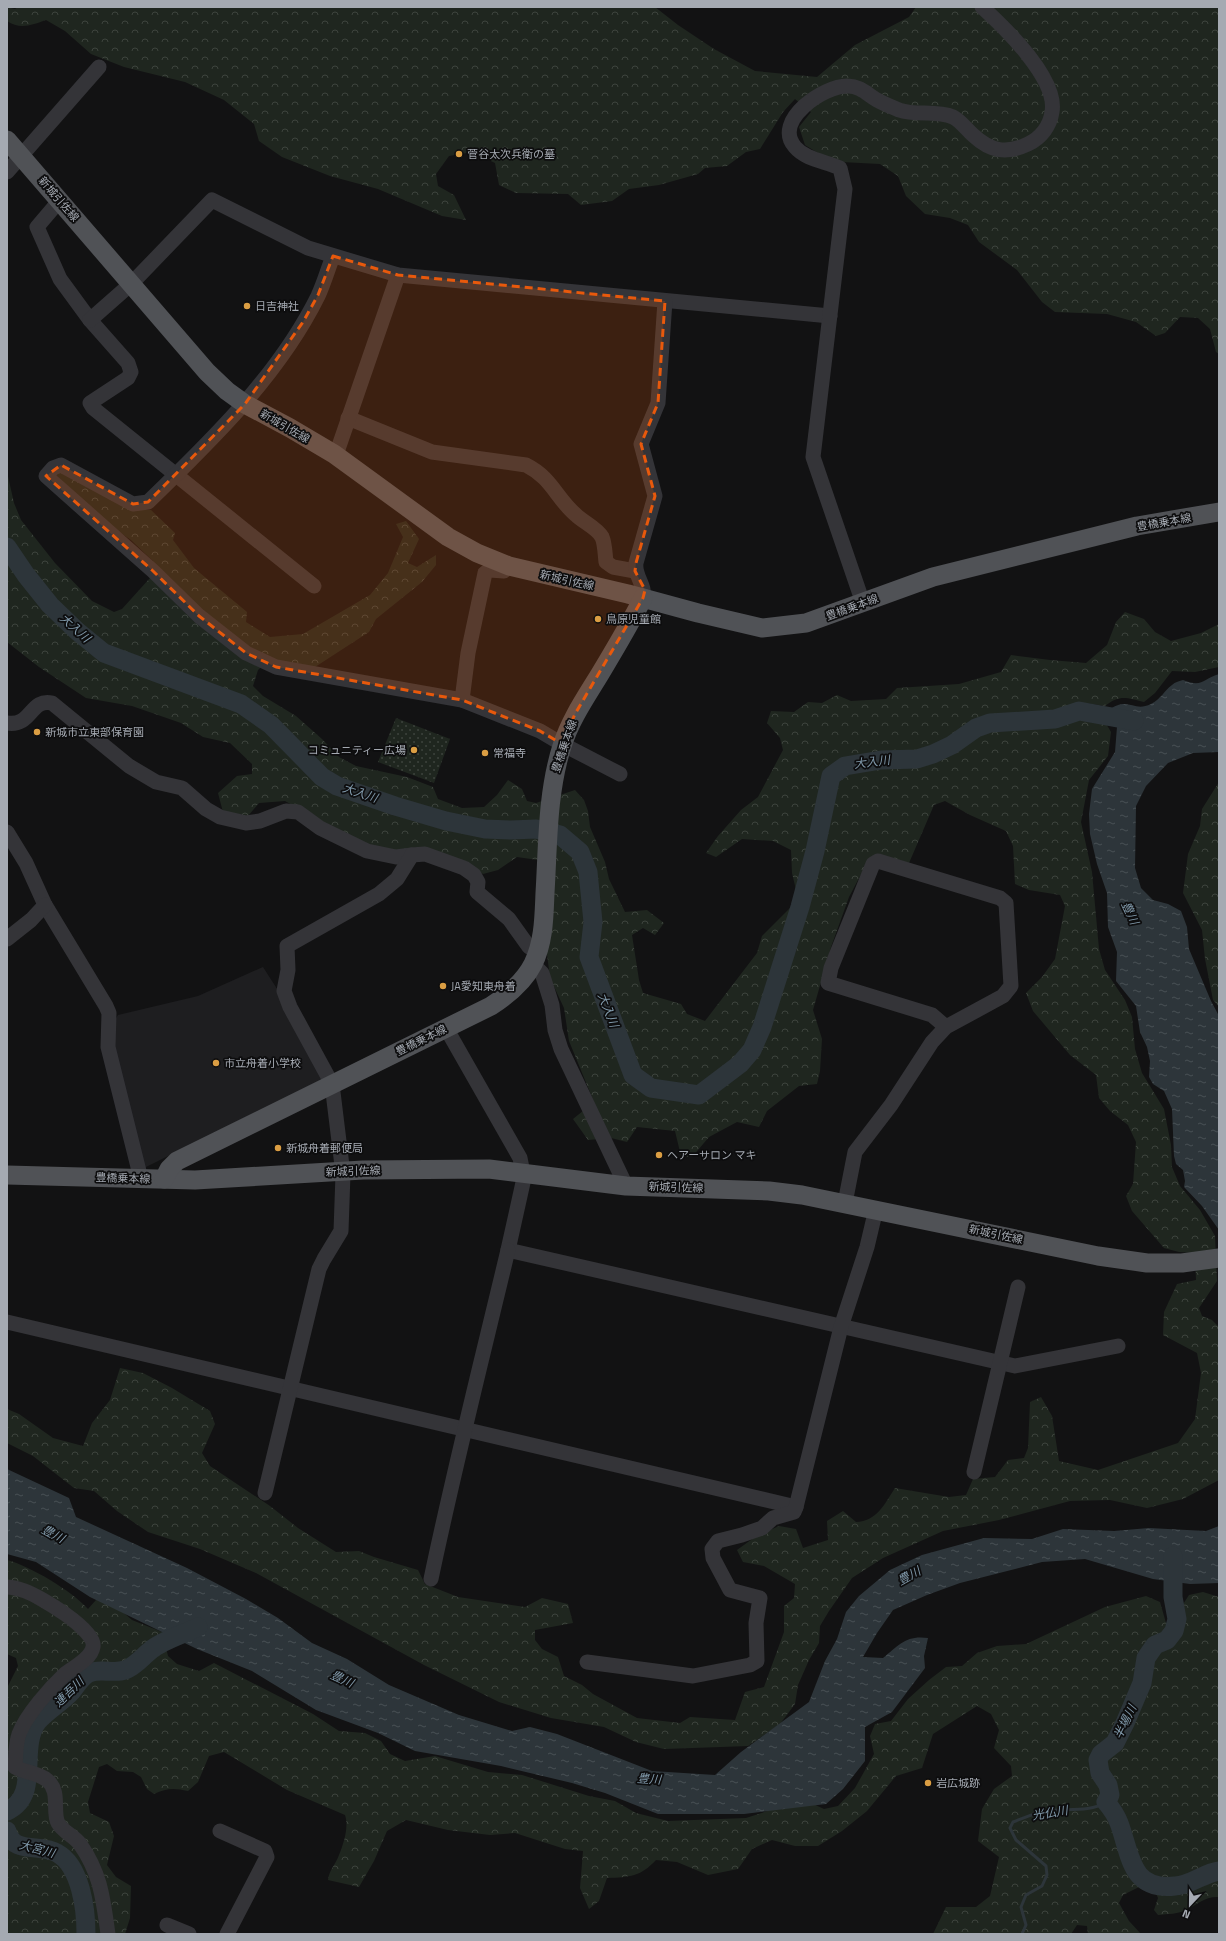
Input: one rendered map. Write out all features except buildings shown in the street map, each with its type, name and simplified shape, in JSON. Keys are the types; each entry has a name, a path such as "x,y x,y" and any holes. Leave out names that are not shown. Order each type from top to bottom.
{"main road":[{"name":"新城引佐線","path":"7,140 132,283 207,372 227,391 245,404 334,454 448,536 477,553 509,566 643,598"},
{"name":"豊橋乗本線","path":"7,1175 164,1179 169,1169 177,1162 504,998 521,982 536,957 543,928 551,798 554,774 562,744 575,714 625,633 643,598 762,628 806,623 933,577 1137,526 1219,512"},
{"name":"新城引佐線","path":"164,1179 195,1180 343,1172 489,1169 626,1186 769,1191 845,1203 1098,1256 1147,1263 1182,1263 1219,1258"}],"street":[{"path":"863,603 813,457 845,189 844,178 840,168 828,162 806,156 795,147 788,137 790,126 796,113 808,102 832,88 847,86 858,87 878,100 900,110 914,114 942,114 952,117 961,122 973,136 985,144 1000,150 1015,150 1033,141 1044,132 1052,114 1054,103 1052,93 1035,65 1018,44 982,7"},
{"path":"7,172 22,157 99,67"},
{"path":"60,200 37,227 60,279 90,320 128,363 131,372 128,378 90,402 93,408 314,586"},
{"path":"90,320 132,283 212,200 308,248 398,276 830,316"},
{"path":"333,256 318,295 303,322 245,404 148,502 133,504 61,465 53,468 46,476 153,571 199,616 246,653 276,667 462,700 540,731 620,774"},
{"path":"334,454 338,449 398,276"},
{"path":"643,598 645,590 635,570 655,496 641,444 658,403 665,301"},
{"path":"348,418 432,452 519,464 534,469 545,477 574,514 599,533 602,538 606,562 613,567 635,570"},
{"path":"462,700 468,653 485,574 490,570 504,571 509,566"},
{"path":"7,723 15,724 21,722 38,704 46,701 52,703 129,766 156,782 182,788 206,809 220,817 246,823 260,821 286,811 298,812 340,839 367,851 396,857 424,854 464,868 474,875 478,882 477,892 509,919 536,957 552,1005 555,1030 561,1049 626,1186"},
{"path":"7,832 26,863 45,905 109,1013 108,1047 142,1179"},
{"path":"266,1494 319,1270 341,1231 343,1172 332,1084 290,1007 284,991 288,970 287,946 379,894 397,879 412,855"},
{"path":"845,1203 852,1164 858,1147 891,1105 932,1042 946,1027 1003,996 1011,986 1006,903 1000,898 878,861 873,864 831,968 828,983 932,1015 946,1027"},
{"path":"7,939 31,920 45,905"},
{"path":"431,1579 450,1486 466,1430 508,1250 524,1173 520,1158 446,1028"},
{"path":"587,1662 693,1676 750,1665 757,1661 756,1623 760,1598 730,1590 713,1558 712,1549 718,1541 762,1528 773,1518 794,1512 841,1327 867,1247 876,1209"},
{"path":"508,1250 1015,1366 1118,1346"},
{"path":"974,1472 1018,1287"},
{"path":"7,1322 796,1507"},
{"path":"7,1587 25,1591 40,1598 80,1624 93,1641 93,1647 89,1655 64,1675 33,1710 19,1734 15,1768 37,1774 48,1780 53,1790 57,1822 78,1842 92,1862 103,1894 108,1934"},
{"path":"220,1831 265,1851 267,1857 227,1934"},
{"path":"167,1925 189,1934"}],"highlighted area":[{"path":"333,256 398,275 665,301 658,403 641,444 655,496 635,571 645,590 643,598 575,714 562,744 540,731 462,700 276,667 246,653 199,616 153,571 46,476 61,465 133,504 148,502 245,404 303,322 318,295"}],"shaded area":[{"name":"市立舟着小学校","path":"263,967 281,995 323,1079 144,1168 113,1046 113,1023 118,1015 198,996"}],"green space":[{"path":"7,7 15,9 18,7 655,7 678,25 714,49 755,71 817,77 855,45 909,17 916,7 1219,7 1219,354 1216,352 1210,329 1198,318 1180,317 1165,333 1156,336 1136,322 1107,314 1055,312 1042,302 1017,270 979,242 968,225 950,218 925,214 906,196 898,176 880,164 842,162 818,153 805,145 799,127 811,112 795,99 783,112 760,149 746,152 727,166 705,168 698,174 659,185 629,189 612,201 581,205 568,194 516,193 499,185 495,163 472,152 449,156 436,174 438,186 454,195 466,220 442,216 378,189 330,176 282,157 259,141 254,124 224,100 185,82 124,67 91,54 65,31 46,20 26,26 12,24 7,21"},
{"path":"61,470 140,510 151,510 175,533 173,540 194,568 247,612 246,622 270,637 303,634 370,595 388,573 403,537 396,524 406,521 419,539 408,563 417,567 436,555 436,565 422,582 376,619 369,632 315,667 268,660 258,670 253,686 263,696 296,716 322,739 339,757 356,766 407,777 433,787 438,799 462,808 484,807 497,795 508,780 522,789 527,801 536,803 575,790 584,800 588,811 590,827 605,862 609,879 625,912 647,910 664,923 655,935 643,928 632,935 639,980 643,993 681,1004 687,1014 705,1021 757,953 762,936 791,907 797,894 792,873 791,850 773,841 742,839 716,857 706,853 718,836 741,810 758,797 783,750 780,738 767,723 771,711 794,712 808,702 822,703 837,695 851,701 886,699 897,688 959,684 1001,672 1011,655 1086,663 1107,645 1116,622 1125,612 1144,619 1155,632 1171,641 1201,633 1219,624 1219,667 1195,672 1172,671 1155,693 1144,702 1133,699 1119,698 1105,706 1086,703 1088,718 1105,722 1111,732 1108,756 1089,780 1081,822 1092,872 1099,949 1105,970 1125,1000 1132,1017 1135,1049 1142,1073 1164,1109 1171,1145 1172,1167 1180,1186 1200,1210 1215,1236 1217,1281 1199,1308 1202,1316 1212,1320 1219,1327 1219,1480 1183,1499 1147,1508 1110,1500 1070,1501 999,1520 943,1531 883,1558 852,1578 829,1611 820,1626 819,1643 809,1660 798,1685 795,1704 780,1724 748,1746 664,1749 636,1742 604,1727 551,1718 499,1702 424,1665 256,1573 200,1549 148,1532 117,1511 94,1491 74,1488 33,1456 7,1443 7,1409 19,1414 53,1438 83,1446 92,1423 110,1400 120,1368 143,1373 172,1388 210,1411 215,1424 202,1453 210,1466 270,1506 298,1528 336,1552 359,1551 418,1570 425,1584 458,1597 525,1607 542,1598 568,1604 573,1623 535,1630 535,1640 542,1649 558,1657 564,1676 637,1718 680,1723 690,1717 735,1720 745,1692 764,1687 784,1632 784,1606 794,1598 795,1584 764,1566 743,1562 737,1550 755,1537 779,1526 796,1529 803,1548 828,1540 827,1521 843,1511 856,1522 869,1519 879,1511 895,1488 949,1497 966,1495 973,1479 995,1477 1008,1460 1024,1458 1028,1448 1030,1402 1041,1397 1052,1416 1059,1461 1098,1470 1178,1443 1195,1419 1201,1373 1197,1353 1163,1335 1164,1312 1177,1284 1196,1280 1195,1253 1179,1252 1164,1248 1132,1211 1126,1196 1133,1184 1136,1142 1128,1125 1110,1111 1099,1098 1096,1075 1070,1055 1033,1011 1026,993 1042,977 1055,959 1065,906 1060,895 1029,890 1015,884 1013,846 1006,831 970,815 945,801 934,805 909,863 885,857 868,861 849,897 831,947 813,1010 822,1039 820,1071 817,1084 799,1086 767,1111 759,1127 737,1122 709,1137 692,1157 681,1156 675,1131 637,1127 627,1142 611,1138 588,1140 573,1119 594,1102 569,1041 564,1008 550,978 547,954 553,902 538,860 517,857 498,870 483,874 468,864 373,849 285,801 259,803 248,816 223,812 218,793 237,776 252,774 252,764 230,743 203,737 181,723 132,706 86,698 39,667 7,642 7,472 14,503 21,520 55,563 92,601 114,612 122,609 150,578 153,561 131,540 108,524 56,475"},
{"name":"コミュニティー広場","path":"396,718 450,739 434,783 378,762"},
{"path":"1219,782 1219,1007 1213,1000 1205,959 1202,930 1183,893 1188,854 1200,826 1202,809"},
{"path":"7,1560 39,1573 72,1595 88,1609 96,1600 110,1601 132,1620 162,1632 168,1656 177,1664 199,1671 214,1663 313,1714 339,1731 365,1733 381,1741 390,1754 405,1761 435,1756 488,1772 522,1775 589,1796 615,1801 636,1813 668,1821 746,1818 777,1808 811,1803 824,1809 838,1806 855,1788 874,1754 870,1736 875,1724 891,1721 908,1699 946,1667 962,1666 977,1653 997,1646 1026,1644 1105,1607 1146,1596 1160,1602 1166,1623 1173,1620 1189,1595 1203,1592 1219,1597 1219,1897 1206,1899 1180,1912 1158,1915 1154,1910 1158,1898 1155,1891 1139,1887 1123,1895 1119,1903 1129,1921 1141,1934 1088,1934 1087,1926 1077,1925 1071,1934 933,1934 946,1907 976,1907 990,1896 999,1857 978,1841 982,1809 994,1789 1012,1776 1011,1766 994,1748 999,1730 991,1714 977,1706 933,1734 922,1768 896,1776 867,1811 842,1831 818,1846 795,1846 772,1840 752,1849 738,1869 708,1875 677,1862 656,1860 640,1873 622,1877 607,1878 599,1901 589,1909 580,1888 583,1851 565,1849 515,1833 490,1835 448,1830 406,1820 387,1831 374,1861 359,1887 328,1880 344,1840 346,1829 345,1815 287,1790 224,1752 209,1756 198,1782 188,1791 171,1789 154,1794 147,1789 141,1777 133,1772 117,1771 107,1764 99,1767 88,1802 90,1813 109,1822 114,1836 107,1865 116,1877 131,1886 130,1918 125,1934 7,1934 7,1688 18,1666 16,1658 7,1654"}],"water":[{"name":"豊川","path":"1219,674 1219,752 1193,753 1168,763 1146,786 1136,806 1135,868 1141,888 1153,900 1168,904 1181,911 1187,927 1189,949 1219,1016 1219,1230 1202,1206 1184,1187 1185,1181 1183,1170 1176,1164 1174,1156 1172,1109 1164,1091 1153,1084 1149,1077 1150,1061 1147,1047 1140,1032 1136,1006 1116,981 1117,952 1108,927 1107,893 1097,864 1090,834 1089,814 1092,789 1115,752 1117,727 1109,719 1108,711 1121,704 1140,707 1151,704 1176,682 1183,680 1199,683"},
{"name":"豊川","path":"7,1469 69,1498 76,1517 187,1568 246,1599 278,1618 312,1643 347,1659 389,1685 459,1715 512,1731 530,1727 557,1734 652,1771 715,1775 741,1752 809,1702 825,1661 837,1639 846,1612 859,1596 890,1570 922,1555 984,1538 1032,1539 1063,1529 1114,1531 1149,1528 1206,1531 1219,1526 1219,1583 1190,1584 1153,1579 1085,1559 1042,1562 960,1583 927,1595 893,1610 863,1657 883,1658 903,1642 920,1637 928,1638 924,1656 925,1668 892,1712 865,1727 865,1761 843,1789 826,1804 744,1814 658,1814 605,1793 572,1783 501,1766 415,1751 378,1733 316,1710 252,1671 197,1649 90,1597 36,1562 7,1554"}],"waterway":[{"name":"大入川","path":"7,547 26,575 50,605 77,631 104,653 241,704 271,725 322,777 337,786 395,806 446,821 485,829 536,829 560,835 580,852 588,872 593,922 589,957 633,1075 651,1088 699,1095 740,1064 752,1050 762,1027 800,907 815,851 831,776 845,766 881,760 917,759 933,754 952,745 976,728 990,723 1055,719 1079,711 1134,721"},
{"name":"半場川","path":"1173,1556 1173,1597 1177,1619 1174,1631 1167,1640 1155,1645 1146,1658 1142,1683 1125,1723 1115,1743 1101,1754 1098,1760 1100,1773 1108,1785 1110,1795 1106,1802 1118,1820 1130,1858 1141,1877 1149,1883 1160,1886 1175,1886 1187,1884 1208,1874 1219,1871"},
{"name":"連吾川","path":"7,1811 18,1804 24,1794 27,1783 29,1744 32,1732 38,1721 68,1695 79,1681 89,1673 93,1672 125,1670 136,1664 156,1646 198,1627"},
{"name":"光仏川","path":"1022,1934 1026,1925 1021,1907 1026,1895 1042,1886 1047,1875 1046,1866 1016,1840 1010,1828 1013,1822 1042,1812 1093,1808 1106,1802"},
{"name":"大宮川","path":"7,1831 10,1838 15,1843 21,1846 51,1850 65,1859 72,1868 77,1878 83,1901 86,1934"}],"place":[{"name":"菅谷太次兵衛の墓","path":"459,154"},
{"name":"日吉神社","path":"247,306"},
{"name":"鳥原児童館","path":"598,619"},
{"name":"新城市立東部保育園","path":"37,732"},
{"name":"コミュニティー広場","path":"414,750"},
{"name":"常福寺","path":"485,753"},
{"name":"JA愛知東舟着","path":"443,986"},
{"name":"市立舟着小学校","path":"216,1063"},
{"name":"新城舟着郵便局","path":"278,1148"},
{"name":"ヘアーサロン マキ","path":"659,1155"},
{"name":"岩広城跡","path":"928,1783"}]}
